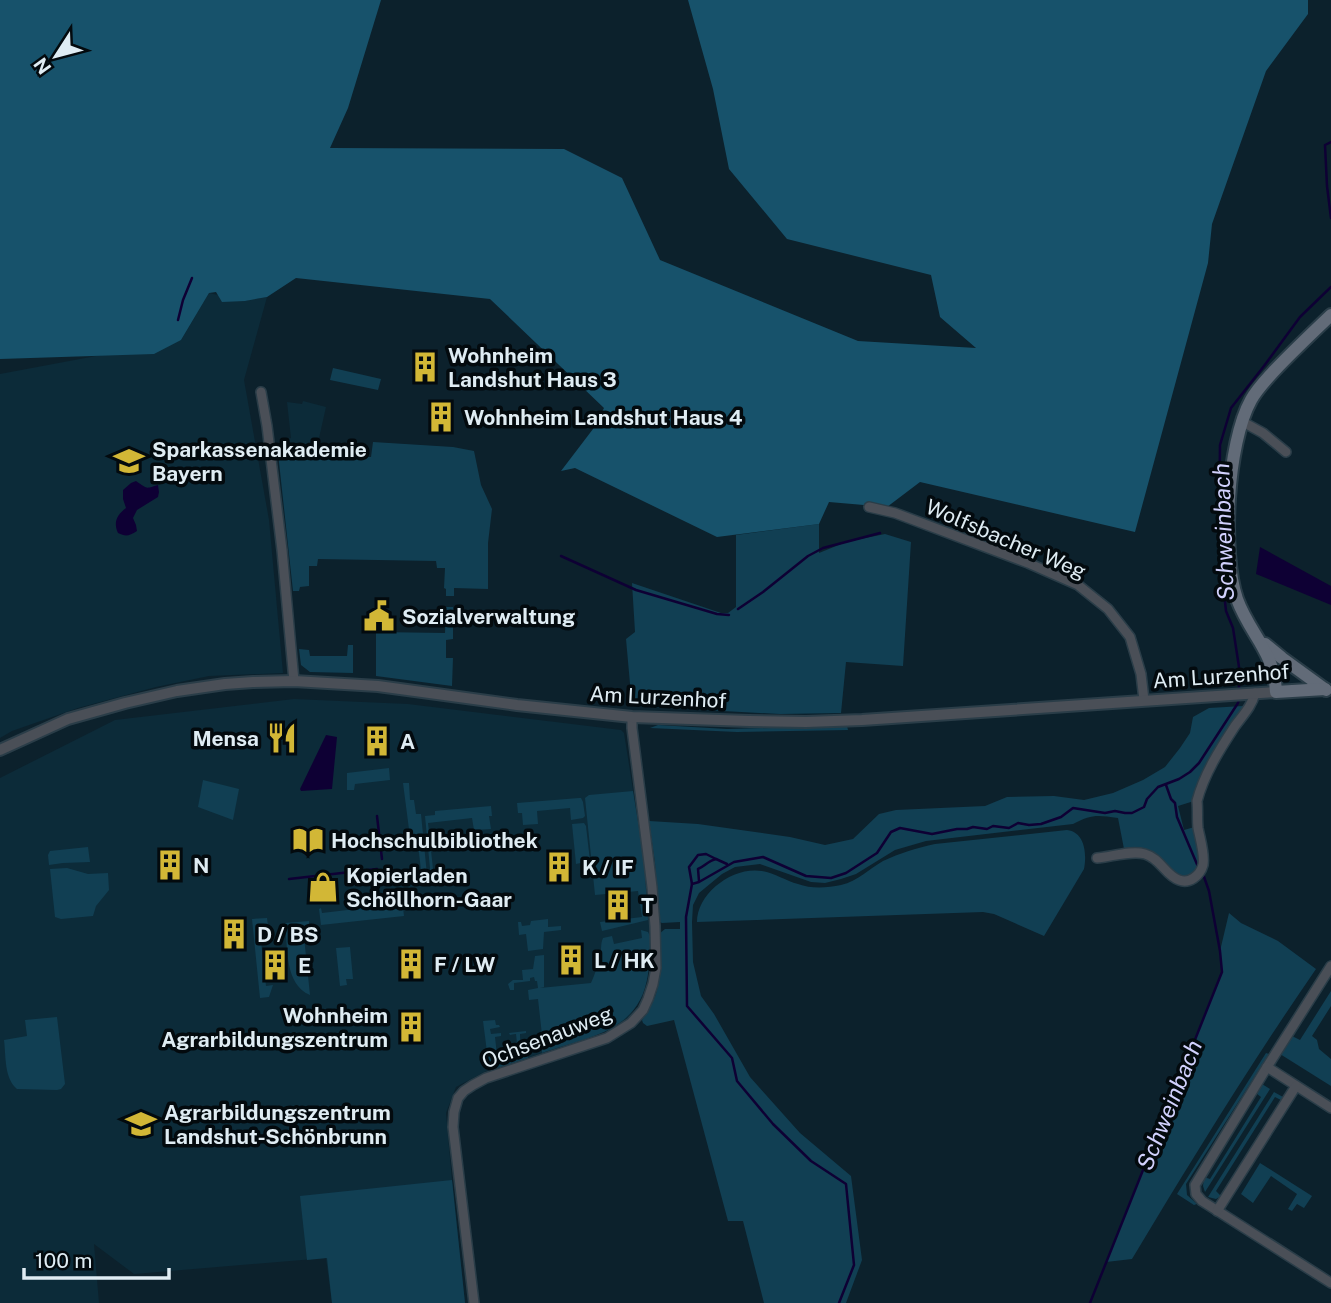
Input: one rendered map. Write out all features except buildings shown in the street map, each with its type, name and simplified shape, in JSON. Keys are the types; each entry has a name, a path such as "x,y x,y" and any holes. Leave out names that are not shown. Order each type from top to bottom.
{"main road":[{"path":"1276,692 1271,661 1238,600 1233,584 1229,496 1232,467 1241,421 1251,400 1283,362 1331,315"},
{"path":"1259,639 1282,659 1328,690"},
{"name":"Am Lurzenhof","path":"1276,692 1328,690"}],"street":[{"path":"261,392 282,550 294,681"},
{"path":"1241,421 1263,433 1286,452"},
{"name":"Wolfsbacher Weg","path":"869,508 895,513 1079,585 1108,609 1129,637 1141,674 1144,700"},
{"name":"Am Lurzenhof","path":"0,750 68,719 151,696 225,684 294,681 390,687 632,717 806,722 1276,692"},
{"path":"1097,858 1145,854 1158,861 1180,881 1193,879 1197,875 1203,864 1197,801 1224,743 1253,702 1250,693"},
{"name":"Ochsenauweg","path":"474,1303 453,1126 458,1098 464,1091 486,1078 607,1038 631,1023 643,1010 653,984 656,961 652,887 632,717"},
{"path":"1331,966 1195,1185 1196,1194 1202,1201 1331,1283"},
{"path":"1267,1067 1331,1108"},
{"path":"1217,1210 1296,1086"}],"shaded area":[{"path":"0,0 381,0 348,108 330,148 564,149 622,178 660,260 858,341 976,348 940,317 931,275 787,239 729,169 713,89 688,0 1308,0 1308,14 1266,71 1212,224 1208,263 1135,532 920,482 887,507 829,502 819,524 717,537 575,468 561,471 593,429 604,408 490,299 296,278 267,297 245,301 222,302 216,292 209,293 181,340 154,354 0,359"},
{"name":"Sparkassenakademie Bayern","path":"209,293 245,301 267,297 244,380 269,520 283,673 209,676 156,687 78,708 12,731 0,738 0,374 181,340"},
{"path":"333,368 381,379 378,390 330,380"},
{"path":"303,401 326,407 315,456 285,453 284,440 291,438 287,402 302,404"},
{"path":"373,442 453,447 474,451 481,485 492,509 488,543 488,589 454,588 454,596 446,596 445,568 437,568 436,561 318,559 317,566 309,566 309,586 293,591 278,453 371,457"},
{"path":"136,481 147,488 158,485 158,497 137,510 133,518 137,531 123,535 118,533 116,522 126,508 123,490"},
{"path":"819,524 819,553 846,542 885,534 911,542 903,666 846,662 841,713 780,714 632,706 626,639 635,632 632,583 728,613 736,607 736,535"},
{"path":"1260,547 1331,586 1331,605 1256,574"},
{"path":"446,607 453,607 453,639 446,640 446,658 453,658 452,686 376,676 376,632 445,633"},
{"path":"348,645 353,645 353,673 310,672 301,665 299,649 309,650 310,656 347,656"},
{"path":"294,699 408,704 621,730 624,733 644,859 650,936 648,975 642,997 629,1017 619,1025 528,1058 528,1052 521,1052 520,1034 510,1033 516,1034 518,1059 498,1065 456,1087 446,1113 465,1303 332,1303 326,1258 134,1274 94,1244 99,1303 0,1303 0,778 115,720"},
{"path":"1253,702 1194,801 1178,806 1184,830 1198,826 1203,864 1187,881 1145,854 1125,854 1118,818 1100,816 1073,824 926,841 895,850 856,874 825,883 811,882 760,864 735,867 699,893 693,905 692,922 693,962 701,996 750,1077 800,1133 851,1176 862,1260 846,1303 764,1303 743,1221 728,1221 674,1020 647,1026 642,1020 658,988 659,934 665,929 680,929 680,922 658,921 655,863 649,821 698,824 790,837 825,845 853,839 879,814 896,810 985,806 1007,797 1054,796 1084,800 1113,793 1165,767 1190,733 1193,717 1209,708 1243,706"},
{"path":"658,725 727,729 847,726 848,730 737,732 650,728"},
{"path":"326,735 337,737 332,789 301,791 300,789"},
{"path":"389,768 390,780 355,784 354,790 347,790 347,773"},
{"path":"203,780 239,789 233,820 198,807"},
{"path":"403,783 409,783 410,800 414,800 416,814 421,814 428,885 423,886 423,880 417,880 422,878 417,837 410,837"},
{"path":"633,791 644,859 648,920 602,931 600,922 642,917 638,891 595,895 585,798 589,795"},
{"path":"581,798 585,816 583,818 571,820 570,808 537,811 538,824 523,825 522,813 518,813 517,803"},
{"path":"491,806 491,829 474,830 472,818 428,823 434,878 431,879 425,816 435,815 435,811"},
{"path":"584,823 590,861 576,864 572,824"},
{"path":"1067,830 1081,839 1085,851 1084,869 1044,936 994,914 983,912 697,922 703,901 710,892 729,877 740,873 762,871 803,886 830,887 853,881 889,858 935,844"},
{"path":"88,847 90,862 49,865 50,851"},
{"path":"67,868 88,874 108,873 109,890 96,906 93,916 61,919 55,917 50,869"},
{"path":"402,899 404,916 321,925 321,908 322,913 356,909 356,905 369,903 370,906 396,903"},
{"path":"1229,913 1241,923 1278,941 1316,969 1222,1112 1132,1259 1106,1262 1222,972 1220,951"},
{"path":"267,918 270,941 261,942 266,986 273,985 269,997 260,998 252,919"},
{"path":"548,919 548,927 561,926 561,930 544,932 543,949 528,951 526,934 519,935 518,922 521,922 522,926 530,925 531,921"},
{"path":"309,921 309,926 303,927 310,995 302,990 291,974 285,923"},
{"path":"641,930 648,932 650,936 649,965 643,993 635,1009 609,1029 542,1053 538,999 529,1000 528,990 538,988 537,981 534,977 530,978 530,981 514,983 514,990 510,990 508,984 513,980 523,980 522,970 533,969 535,956 544,955 544,987 540,988 591,983 601,954 603,938 612,936 614,944 642,938"},
{"path":"350,947 353,979 346,979 347,985 340,986 336,948"},
{"path":"1331,991 1331,1006 1312,1036 1317,1040 1319,1049 1331,1059 1331,1086 1280,1054 1292,1036 1300,1040"},
{"path":"57,1017 65,1084 57,1090 17,1089 8,1073 4,1040 27,1036 25,1020"},
{"path":"495,1020 500,1027 490,1029 491,1034 501,1033 501,1036 495,1037 498,1064 518,1059 516,1034 509,1033 526,1031 520,1034 521,1052 528,1052 528,1058 495,1069 488,1066 483,1021"},
{"path":"1266,1053 1269,1054 1186,1184 1187,1195 1197,1204 1194,1205 1177,1194"},
{"path":"1262,1084 1270,1089 1205,1192 1204,1177 1210,1179 1261,1097 1256,1093"},
{"path":"1274,1092 1283,1097 1281,1100 1275,1097 1216,1191 1221,1196 1216,1199 1208,1197"},
{"path":"1260,1163 1312,1196 1304,1208 1297,1204 1292,1211 1288,1209 1297,1194 1271,1176 1253,1203 1241,1194"},
{"path":"452,1180 465,1303 332,1303 327,1258 307,1260 300,1196"}],"waterway":[{"name":"Schweinbach","path":"1331,142 1325,145 1331,218"},
{"path":"178,320 192,278"},
{"name":"Schweinbach","path":"1239,691 1239,667 1233,628 1226,611 1222,574 1219,527 1220,445 1231,408 1300,317 1331,287"},
{"path":"738,609 808,556 823,548 880,533"},
{"path":"561,556 636,590 717,614 729,615"},
{"name":"Schweinbach","path":"839,1303 854,1265 846,1184 811,1161 773,1124 737,1081 732,1058 687,1006 686,917 692,884 734,862 763,857 806,876 831,878 846,873 877,853 891,832 900,828 932,834 973,827 1009,828 1018,823 1041,824 1061,817 1073,808 1105,813 1132,813 1144,807 1147,799 1158,787 1179,779 1199,763 1239,698"},
{"name":"Schweinbach","path":"1166,785 1199,869"},
{"path":"377,816 382,859"},
{"path":"692,884 689,867 698,855 706,854 716,859"},
{"path":"699,881 698,869 709,862 716,859 727,864"},
{"path":"289,879 377,869"},
{"name":"Schweinbach","path":"1090,1303 1222,972 1209,891 1203,874"}],"place":[{"name":"Wohnheim Landshut Haus 3","path":"425,367"},
{"name":"Wohnheim Landshut Haus 4","path":"441,417"},
{"name":"Sparkassenakademie Bayern","path":"129,461"},
{"name":"Sozialverwaltung","path":"379,616"},
{"name":"Mensa","path":"282,738"},
{"name":"A","path":"377,741"},
{"name":"Hochschulbibliothek","path":"308,840"},
{"name":"N","path":"170,865"},
{"name":"K / IF","path":"559,867"},
{"name":"Kopierladen Schöllhorn-Gaar","path":"323,887"},
{"name":"T","path":"618,905"},
{"name":"D / BS","path":"234,934"},
{"name":"L / HK","path":"571,960"},
{"name":"F / LW","path":"411,964"},
{"name":"E","path":"275,965"},
{"name":"Wohnheim Agrarbildungszentrum","path":"411,1027"},
{"name":"Agrarbildungszentrum Landshut-Schönbrunn","path":"141,1124"}]}
